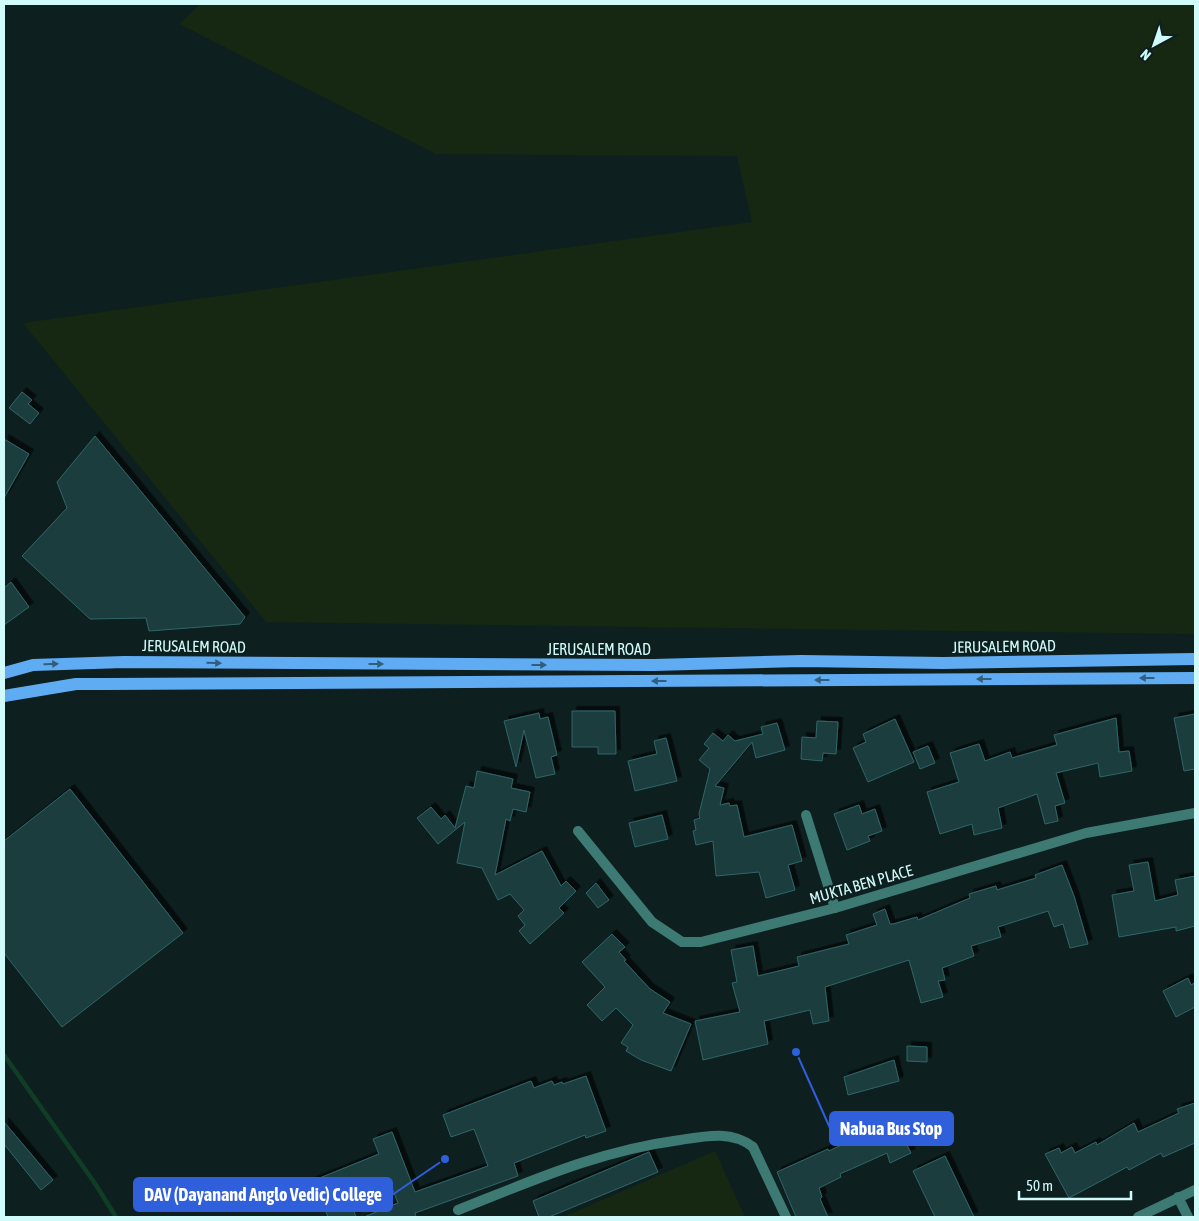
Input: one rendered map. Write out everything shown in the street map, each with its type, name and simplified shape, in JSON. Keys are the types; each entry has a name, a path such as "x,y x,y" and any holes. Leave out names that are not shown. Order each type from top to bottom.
{"main road":[{"name":"JERUSALEM ROAD","path":"4,673 33,665 124,662 654,665 801,661 943,663 1195,659"},
{"name":"JERUSALEM ROAD","path":"4,696 76,684 1195,678"}],"street":[{"name":"MUKTA BEN PLACE","path":"578,831 652,922 682,942 701,942 835,908 1086,833 1195,813"},
{"path":"806,815 835,908"},
{"path":"458,1210 587,1160 640,1145 708,1136 727,1136 744,1140 753,1147 786,1217"},
{"path":"1138,1217 1195,1190"},
{"path":"1178,1198 1188,1217"}],"green space":[{"path":"200,4 1195,4 1195,634 266,622 23,323 752,222 737,156 436,154 179,24"},
{"path":"715,1151 745,1217 563,1217"}],"building":[{"path":"22,392 32,400 28,404 39,413 30,424 9,408"},
{"path":"95,436 245,617 240,624 149,631 146,618 90,619 22,556 67,508 57,482"},
{"path":"4,439 29,454 4,498"},
{"path":"11,582 29,607 4,625 4,588"},
{"path":"572,711 615,711 616,754 598,754 598,747 572,747"},
{"path":"539,713 540,719 548,717 557,755 551,757 555,774 536,778 524,730 516,767 504,721"},
{"path":"1195,714 1195,769 1184,771 1174,718"},
{"path":"1116,718 1119,752 1129,751 1132,771 1100,777 1098,763 1056,773 1065,803 1055,806 1058,821 1045,824 1037,794 998,808 1002,828 974,835 972,824 940,834 927,792 959,782 950,753 979,744 985,761 1010,752 1012,758 1057,745 1054,735"},
{"path":"895,719 914,762 868,782 853,748 866,742 863,734"},
{"path":"817,721 838,722 836,754 823,753 822,761 801,759 802,737 816,738"},
{"path":"777,723 785,750 756,758 752,742 715,786 724,788 720,805 729,803 730,806 737,805 744,837 792,825 802,861 788,865 795,890 766,898 759,872 716,876 713,841 696,845 693,831 696,830 694,820 700,818 699,814 710,769 699,760 709,748 704,744 713,733 723,741 728,735 735,741 763,734 761,727"},
{"path":"666,738 677,781 635,791 628,761 657,754 654,741"},
{"path":"928,746 935,763 920,769 913,752"},
{"path":"477,771 513,779 511,788 530,792 526,812 513,809 510,821 506,819 495,875 542,851 561,886 566,881 576,891 559,908 564,913 530,944 519,931 525,925 518,916 524,910 510,894 498,900 482,868 457,863 465,822 438,844 417,818 431,807 441,819 445,815 455,828 466,786 474,788"},
{"path":"70,789 183,933 62,1027 4,953 4,841"},
{"path":"859,805 862,814 875,809 882,831 868,836 870,841 847,850 834,814"},
{"path":"662,815 668,839 635,847 629,823"},
{"path":"1148,862 1155,901 1178,895 1175,880 1195,876 1195,926 1176,931 1176,927 1119,937 1112,895 1134,891 1129,865"},
{"path":"1062,865 1074,896 1088,944 1070,948 1063,924 1054,927 1048,911 998,927 1001,937 971,946 974,956 942,968 945,980 938,981 943,997 921,1003 909,960 825,987 829,1021 813,1024 810,1010 764,1021 768,1044 703,1060 695,1021 740,1012 732,983 737,982 731,950 753,946 758,976 799,966 797,957 849,944 846,935 877,925 873,914 885,909 890,924 917,917 918,920 970,898 969,894 996,886 997,890 1036,878 1035,875"},
{"path":"596,883 609,900 598,908 586,893"},
{"path":"612,934 625,947 619,952 626,960 624,961 650,989 670,1002 663,1013 691,1024 671,1071 641,1060 626,1051 628,1047 621,1043 633,1025 616,1008 602,1021 587,1005 605,987 582,962"},
{"path":"1188,978 1191,985 1195,983 1195,1007 1176,1017 1163,991"},
{"path":"907,1046 927,1047 927,1062 907,1061"},
{"path":"894,1060 899,1081 848,1095 844,1077"},
{"path":"586,1076 606,1131 586,1138 585,1135 514,1163 518,1176 415,1213 416,1217 364,1217 398,1203 389,1180 348,1196 356,1217 328,1217 322,1202 291,1211 285,1192 379,1154 373,1139 392,1132 415,1192 488,1166 474,1129 451,1137 443,1115 531,1081 534,1088 552,1081 554,1085 562,1082 563,1084"},
{"path":"1195,1103 1195,1143 1163,1157 1161,1153 1129,1170 1127,1167 1069,1198 1045,1154 1059,1148 1061,1153 1072,1147 1075,1153 1096,1142 1097,1145 1134,1123 1138,1132 1179,1113 1177,1109"},
{"path":"894,1120 911,1153 890,1163 887,1153 840,1174 841,1177 819,1188 822,1197 820,1199 828,1217 796,1217 777,1172 828,1149 829,1151"},
{"path":"4,1122 53,1180 41,1190 4,1144"},
{"path":"649,1152 658,1172 549,1217 539,1217 533,1201"},
{"path":"945,1156 974,1217 935,1217 913,1171"}],"waterway":[{"path":"4,1055 94,1182 116,1217"}],"place":[{"name":"Nabua Bus Stop","path":"796,1052"},
{"name":"DAV (Dayanand Anglo Vedic) College","path":"445,1159"}]}
